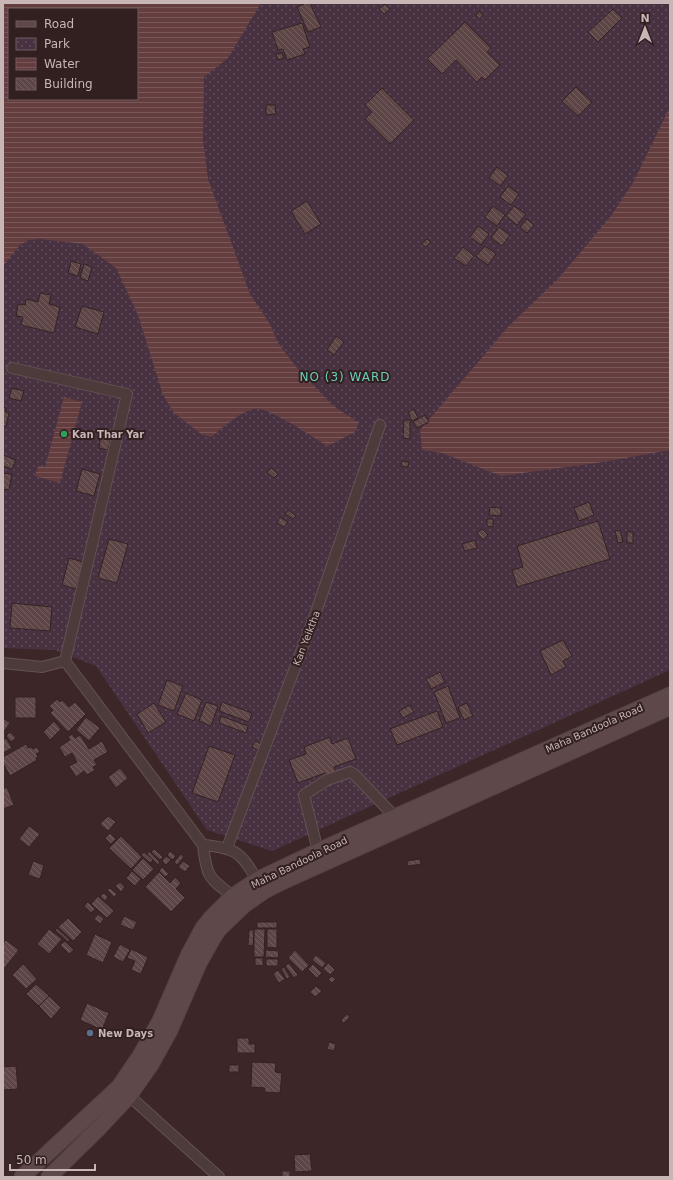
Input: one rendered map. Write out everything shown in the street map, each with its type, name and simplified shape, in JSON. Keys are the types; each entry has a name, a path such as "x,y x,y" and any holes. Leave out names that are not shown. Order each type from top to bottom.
{"main road":[{"name":"Maha Bandoola Road","path":"49,1177 97,1130 124,1092 140,1056 160,1021 189,954 203,928 211,918 318,851 670,694"},
{"name":"Maha Bandoola Road","path":"261,886 670,707"},
{"name":"Maha Bandoola Road","path":"22,1177 124,1092"}],"street":[{"path":"12,368 127,394 65,661 152,779 203,844 205,864 210,877 217,885 239,900"},
{"name":"Kan Yeiktha","path":"227,848 316,612 380,425"},
{"path":"3,664 42,667 65,661"},
{"path":"318,851 304,795 327,780 350,772 354,774 395,817"},
{"path":"203,844 227,848 242,857 252,870 261,886"},
{"path":"124,1092 219,1177"}],"green space":[{"path":"3,3 670,3 670,670 272,851 207,830 96,666 55,650 3,648"}],"water":[{"path":"3,3 261,3 228,58 204,77 203,140 208,179 250,294 270,324 278,343 297,368 332,405 359,423 355,432 328,446 269,412 260,409 253,409 236,417 211,437 201,434 174,413 163,395 138,315 116,268 83,244 39,239 29,240 20,245 3,266"},
{"path":"670,107 670,450 603,462 501,476 442,453 422,450 420,430 508,327 558,279 611,216 634,181"},
{"name":"Kan Thar Yar","path":"64,397 82,402 60,483 35,476 38,466 45,467"}],"building":[{"path":"310,3 321,27 308,32 297,7"},
{"path":"385,4 390,9 384,14 379,9"},
{"path":"613,9 622,18 598,42 588,32"},
{"path":"479,11 483,15 480,19 476,15"},
{"path":"465,22 491,48 487,52 500,65 485,80 482,77 477,82 456,60 442,74 427,59"},
{"path":"302,23 310,47 303,49 305,54 287,60 283,49 278,50 272,32"},
{"path":"282,53 284,58 278,60 276,54"},
{"path":"576,87 592,102 578,116 562,101"},
{"path":"382,88 414,120 390,144 365,119 372,112 365,105"},
{"path":"266,105 275,105 276,114 266,115"},
{"path":"497,167 508,176 500,186 489,178"},
{"path":"508,186 519,194 511,205 500,197"},
{"path":"307,201 321,224 305,234 291,211"},
{"path":"493,206 505,215 497,226 485,217"},
{"path":"514,206 526,214 517,225 506,216"},
{"path":"527,219 534,225 527,233 520,227"},
{"path":"478,226 489,234 481,245 470,237"},
{"path":"499,227 510,235 502,246 491,238"},
{"path":"427,239 431,242 426,247 422,244"},
{"path":"485,246 496,254 488,265 476,256"},
{"path":"463,247 474,256 466,266 454,258"},
{"path":"71,261 81,264 78,276 68,273"},
{"path":"84,264 92,267 88,281 80,278"},
{"path":"40,293 51,295 49,304 60,307 54,333 21,325 23,317 16,316 18,304 25,305 26,299 38,302"},
{"path":"82,306 104,312 98,334 75,327"},
{"path":"336,336 344,342 334,355 327,350"},
{"path":"12,388 24,391 21,401 9,398"},
{"path":"3,407 6,408 5,412 9,413 6,426 3,426"},
{"path":"414,409 418,418 412,421 408,412"},
{"path":"425,415 429,422 417,428 413,422"},
{"path":"404,420 410,420 410,439 403,438"},
{"path":"101,435 111,437 108,450 99,448"},
{"path":"3,455 16,460 12,469 3,466"},
{"path":"402,461 409,462 408,467 401,466"},
{"path":"271,468 278,474 274,478 267,472"},
{"path":"82,469 100,474 94,496 76,491"},
{"path":"3,473 12,474 9,490 3,489"},
{"path":"589,502 594,515 579,521 574,508"},
{"path":"490,507 501,508 501,516 489,515"},
{"path":"288,510 296,516 293,519 285,514"},
{"path":"280,517 288,522 284,527 277,523"},
{"path":"487,519 493,519 493,527 487,526"},
{"path":"598,521 610,559 517,587 512,570 523,567 517,546"},
{"path":"482,529 488,535 483,540 477,533"},
{"path":"620,530 623,542 618,543 615,531"},
{"path":"627,532 633,532 633,543 627,543"},
{"path":"109,539 128,544 117,583 98,578"},
{"path":"475,540 477,548 465,551 462,544"},
{"path":"69,558 83,562 76,589 62,585"},
{"path":"12,603 52,607 50,631 10,628"},
{"path":"563,640 572,656 563,661 566,667 551,675 540,651"},
{"path":"440,672 445,682 431,689 426,679"},
{"path":"167,680 183,686 174,711 158,705"},
{"path":"448,686 460,718 446,723 434,692"},
{"path":"186,693 202,700 194,721 177,714"},
{"path":"15,697 36,697 36,718 15,718"},
{"path":"57,699 60,702 62,700 69,707 75,702 86,714 68,732 50,713 53,710 49,706"},
{"path":"206,702 218,706 211,726 199,721"},
{"path":"222,702 252,713 249,722 219,711"},
{"path":"154,703 166,722 148,733 137,714"},
{"path":"467,703 473,716 464,720 458,707"},
{"path":"410,705 414,712 403,718 399,711"},
{"path":"437,711 443,727 397,745 390,729"},
{"path":"221,716 248,726 246,733 219,723"},
{"path":"86,717 100,728 89,741 76,730"},
{"path":"3,718 10,723 3,733"},
{"path":"54,721 61,729 50,740 43,732"},
{"path":"10,732 16,738 11,742 6,736"},
{"path":"72,734 75,738 80,735 89,749 102,741 108,752 94,760 97,765 93,767 95,770 87,775 84,771 76,777 69,766 77,762 72,753 65,757 59,747 70,740 68,737"},
{"path":"330,737 332,744 348,738 356,759 334,767 337,776 327,780 325,773 298,783 289,760 306,754 304,747"},
{"path":"6,738 12,748 3,753 3,740"},
{"path":"255,741 261,744 258,750 252,747"},
{"path":"26,744 28,748 31,747 33,749 37,747 40,752 36,754 38,756 36,758 37,760 10,776 3,763 3,757"},
{"path":"209,746 235,755 218,802 192,793"},
{"path":"120,768 128,778 116,788 108,777"},
{"path":"7,787 14,805 3,809 3,789"},
{"path":"108,816 116,822 108,831 100,824"},
{"path":"29,826 40,834 29,847 19,839"},
{"path":"110,833 116,839 111,844 105,838"},
{"path":"121,836 142,857 131,869 109,848"},
{"path":"154,849 163,857 160,860 151,852"},
{"path":"149,851 160,862 158,865 147,854"},
{"path":"170,851 176,856 172,860 167,855"},
{"path":"144,852 153,860 150,863 141,855"},
{"path":"181,854 184,857 177,865 174,862"},
{"path":"166,856 171,860 166,865 162,861"},
{"path":"143,858 154,869 143,880 132,870"},
{"path":"420,859 421,864 408,866 407,861"},
{"path":"33,861 44,865 40,879 28,875"},
{"path":"183,861 190,866 185,872 178,867"},
{"path":"162,867 169,874 165,877 159,871"},
{"path":"132,871 141,879 135,886 126,878"},
{"path":"159,872 170,883 175,877 181,883 176,889 185,898 171,912 145,887"},
{"path":"120,882 125,887 121,892 115,886"},
{"path":"110,888 117,894 114,897 107,890"},
{"path":"104,893 108,897 105,901 100,896"},
{"path":"98,896 114,911 107,918 91,904"},
{"path":"88,902 95,909 91,913 84,906"},
{"path":"98,914 104,919 100,924 94,919"},
{"path":"124,916 137,922 133,930 120,925"},
{"path":"68,918 82,932 73,941 58,927"},
{"path":"257,922 277,922 277,928 257,928"},
{"path":"57,928 70,940 68,942 55,930"},
{"path":"49,929 62,939 49,954 37,944"},
{"path":"254,929 265,929 264,957 254,957"},
{"path":"267,929 277,929 277,948 267,947"},
{"path":"249,930 254,930 253,946 248,945"},
{"path":"95,934 112,942 103,963 86,955"},
{"path":"6,940 19,950 3,970 3,943"},
{"path":"65,941 74,950 69,954 60,945"},
{"path":"120,944 130,950 123,962 113,957"},
{"path":"131,949 148,957 141,974 131,970 135,961 127,958"},
{"path":"266,950 279,951 278,958 265,957"},
{"path":"295,950 309,965 302,972 288,958"},
{"path":"316,955 326,963 322,968 312,960"},
{"path":"255,958 263,958 263,966 255,965"},
{"path":"266,959 278,959 278,966 266,966"},
{"path":"289,963 298,975 294,978 285,966"},
{"path":"328,963 335,970 330,975 323,969"},
{"path":"23,964 37,979 26,989 12,975"},
{"path":"313,964 322,973 317,978 308,969"},
{"path":"284,967 290,977 287,979 281,969"},
{"path":"278,970 285,979 279,983 273,974"},
{"path":"332,976 336,979 332,983 328,980"},
{"path":"36,984 49,996 39,1006 26,994"},
{"path":"316,986 322,991 315,997 310,992"},
{"path":"49,996 61,1008 51,1019 39,1006"},
{"path":"87,1003 109,1013 102,1030 80,1020"},
{"path":"347,1014 350,1017 344,1023 341,1020"},
{"path":"237,1038 249,1038 249,1044 255,1044 255,1053 237,1053"},
{"path":"329,1042 336,1044 334,1051 327,1049"},
{"path":"252,1062 276,1063 275,1072 282,1073 280,1093 264,1092 265,1088 251,1087"},
{"path":"229,1065 239,1065 239,1072 229,1072"},
{"path":"16,1066 18,1089 3,1090 3,1067"},
{"path":"310,1154 312,1171 295,1172 294,1155"},
{"path":"282,1171 290,1171 290,1177 282,1177"}],"place":[{"name":"Kan Thar Yar","path":"64,434"},
{"name":"New Days","path":"90,1033"}],"district":[{"name":"NO (3) WARD","path":"345,377"}]}
